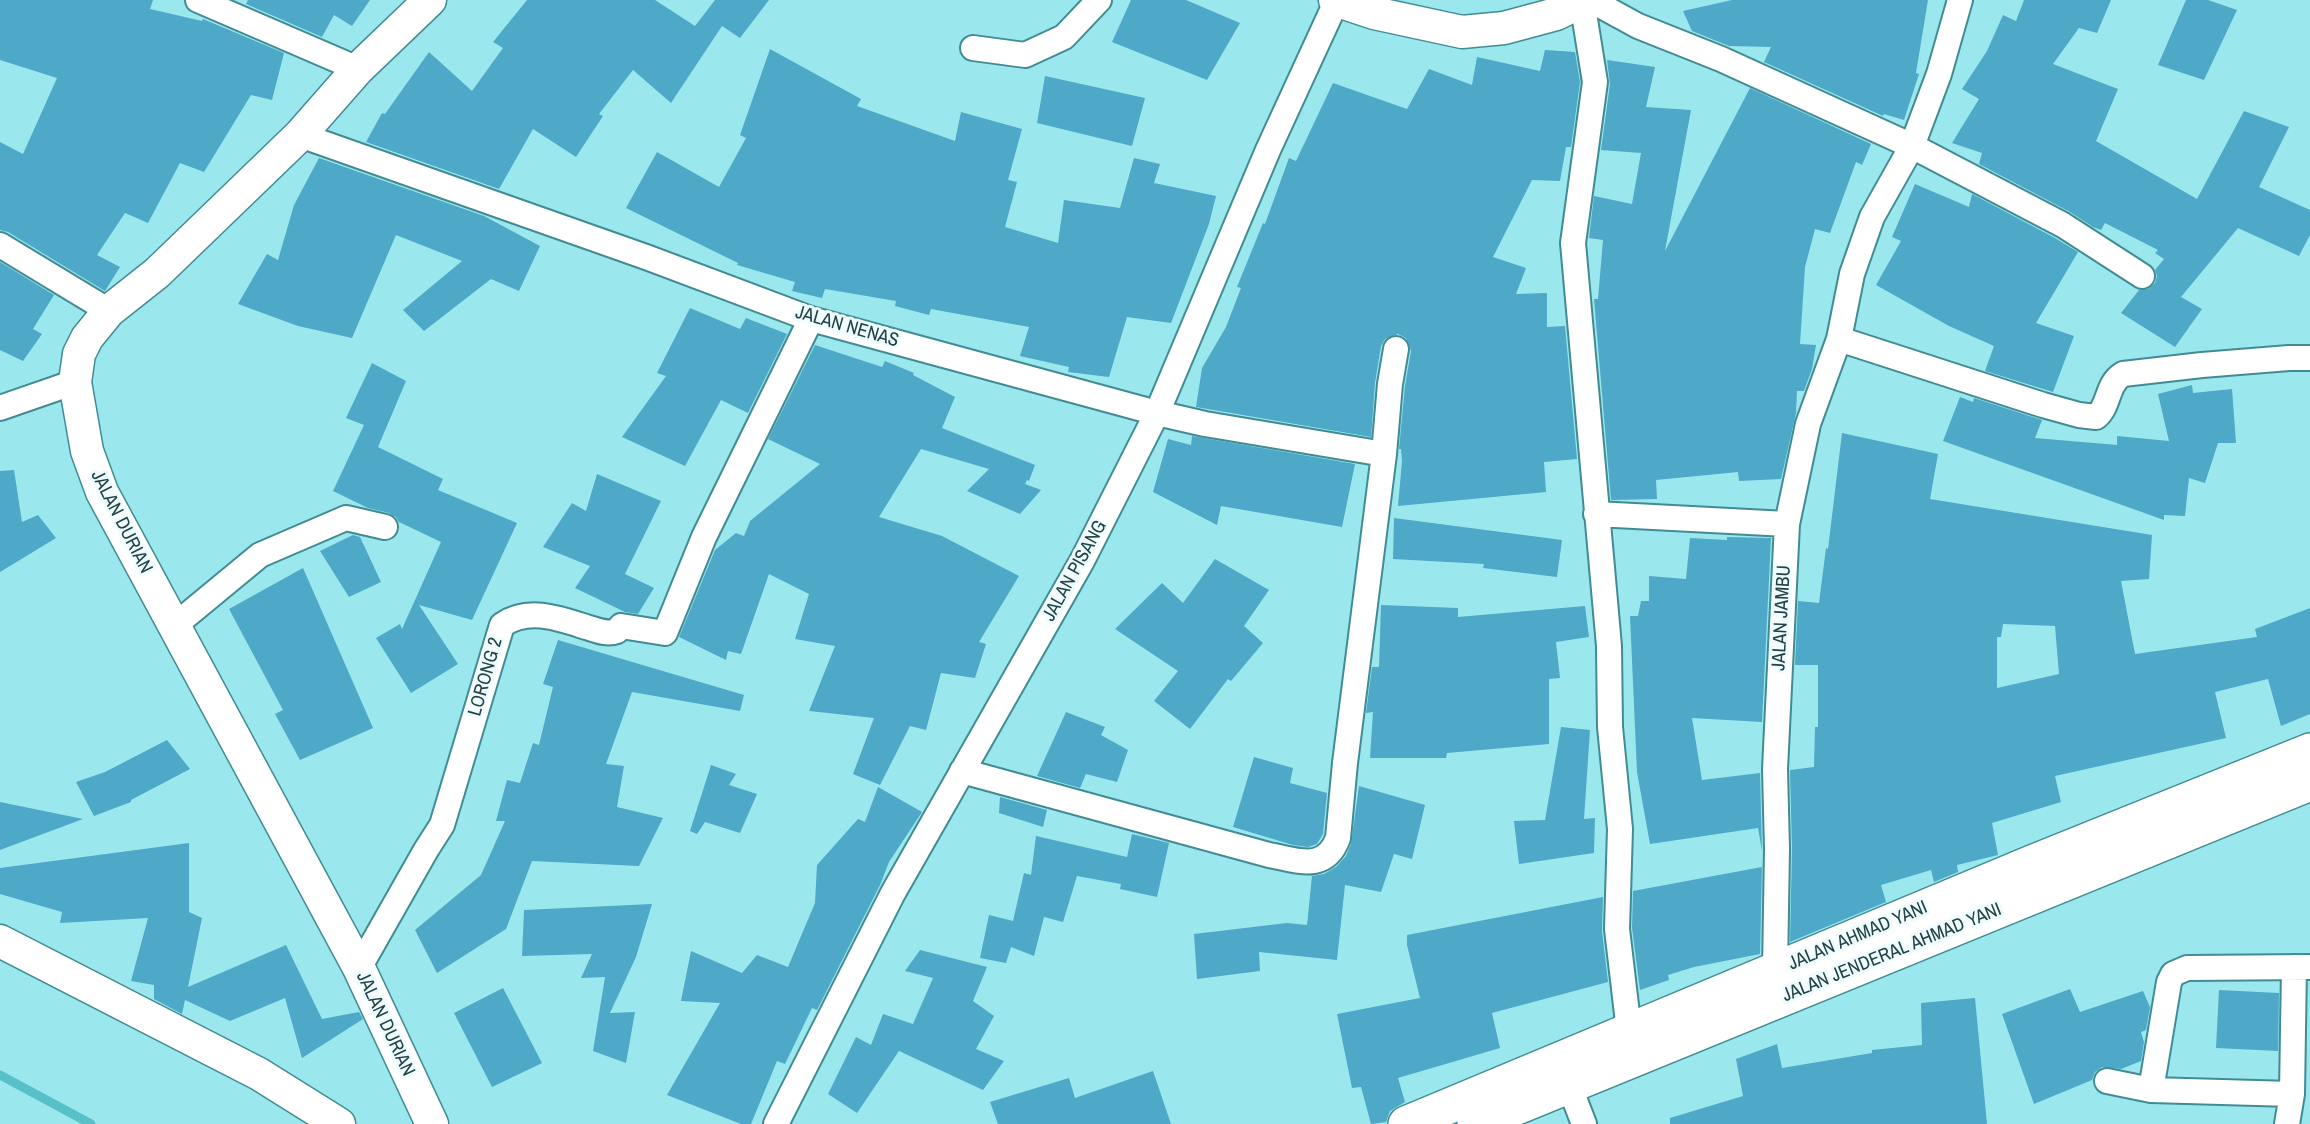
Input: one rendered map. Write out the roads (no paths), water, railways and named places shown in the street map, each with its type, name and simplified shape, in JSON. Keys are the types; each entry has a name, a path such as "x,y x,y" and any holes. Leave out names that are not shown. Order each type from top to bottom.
{"main road":[{"name":"JALAN AHMAD YANI","path":"1406,1124 1775,970 2037,877 2310,751"},
{"name":"JALAN JENDERAL AHMAD YANI","path":"1475,1124 1569,1085 2037,877 2310,783"}],"street":[{"path":"198,0 358,69"},
{"name":"JALAN DURIAN","path":"430,0 358,69 300,135 157,273 109,311 87,338 79,354 75,382 87,452 102,492 359,968 432,1124"},
{"path":"973,48 1026,55 1064,37 1099,0"},
{"path":"1336,0 1374,13 1462,32 1504,28 1556,14 1583,1 1594,2 1638,26 1721,59 1912,146 2063,225 2142,276"},
{"name":"JALAN PISANG","path":"776,1124 887,905 1082,561 1157,413 1268,150 1336,0"},
{"name":"JALAN JAMBU","path":"1775,970 1775,769 1787,524 1808,424 1839,339 1852,274 1872,217 1912,146 1939,75 1960,0"},
{"path":"1583,1 1595,82 1573,243 1609,646 1610,727 1620,829 1617,929 1629,1031"},
{"name":"JALAN NENAS","path":"300,135 811,318 1157,413 1205,424 1384,454"},
{"path":"0,244 109,311"},
{"name":"LORONG 2","path":"359,968 442,825 502,625 522,615 558,618 607,634 617,631 621,626 665,633 704,537 811,318"},
{"path":"1839,339 2043,405 2096,417 2104,409 2116,378 2123,374 2310,358"},
{"path":"962,771 1269,855 1308,863 1326,858 1334,850 1338,838 1396,349"},
{"path":"0,408 75,382"},
{"path":"1596,514 1787,524"},
{"path":"174,626 260,555 346,518 385,527"},
{"path":"0,941 259,1074 339,1124"},
{"path":"2151,1090 2169,982 2173,974 2188,968 2302,967 2292,1094 2287,1124"},
{"path":"2107,1081 2151,1090 2292,1094"},
{"path":"1569,1085 1584,1124"}],"waterway":[{"path":"0,1075 91,1124"}]}
